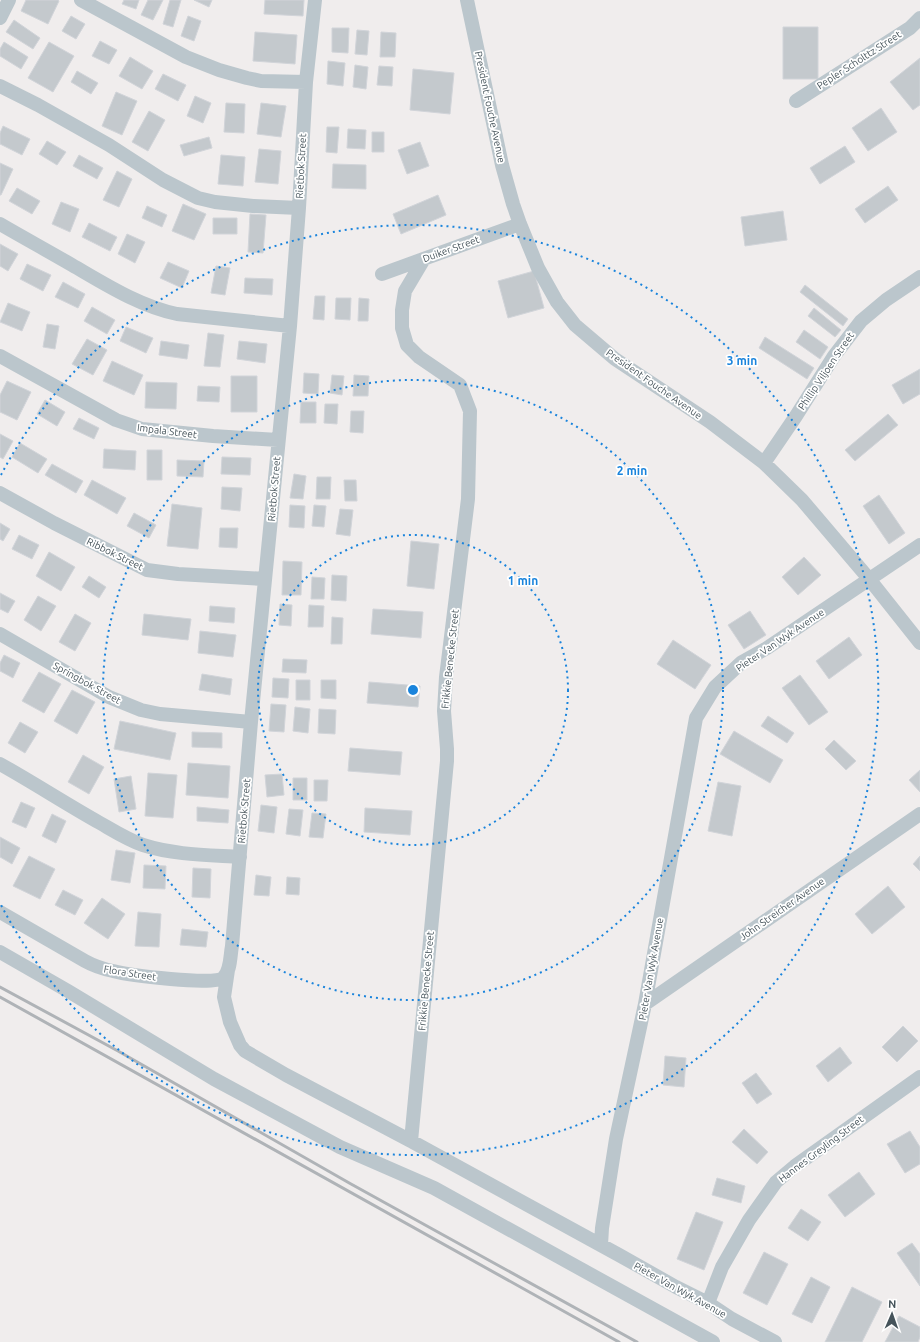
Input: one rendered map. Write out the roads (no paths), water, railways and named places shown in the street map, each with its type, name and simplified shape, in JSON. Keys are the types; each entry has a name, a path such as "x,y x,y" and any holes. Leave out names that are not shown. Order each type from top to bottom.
{"street":[{"path":"0,18 9,0"},
{"path":"82,0 186,57 219,70 261,81 306,82"},
{"name":"Rietbok Street","path":"315,0 306,82 299,208 290,326 251,722 232,946 224,997 230,1022 240,1045 245,1051 286,1076 411,1141 601,1245"},
{"name":"President Fouche Avenue","path":"467,0 502,165 520,224 538,268 557,302 575,326 615,359 710,422 764,463 802,500 870,580 920,643"},
{"name":"Pepler Scholttz Street","path":"796,100 910,28 920,18"},
{"path":"0,86 109,145 163,180 198,198 215,202 253,206 299,208"},
{"path":"0,224 114,289 156,309 205,318 290,326"},
{"name":"Duiker Street","path":"382,274 520,224"},
{"name":"Frikkie Benecke Street","path":"411,1141 447,761 444,704 468,499 470,411 460,385 419,357 407,345 402,328 402,310 405,291 424,259"},
{"name":"Phillip Viljoen Street","path":"764,463 834,356 862,322 886,300 920,277"},
{"name":"Impala Street","path":"0,356 116,420 142,430 278,440"},
{"name":"Ribbok Street","path":"0,493 54,523 147,570 178,574 265,579"},
{"name":"Pieter Van Wyk Avenue","path":"775,1342 732,1319 708,1303 601,1245 602,1228 616,1139 645,1004 696,718 715,687 742,662 767,648 920,545"},
{"name":"Springbok Street","path":"0,634 109,697 141,710 160,714 251,722"},
{"path":"0,764 115,832 143,845 183,852 240,857"},
{"name":"John Streicher Avenue","path":"645,1004 920,814"},
{"name":"Flora Street","path":"0,912 84,961 98,967 128,974 208,982 218,981 227,973"},
{"path":"0,952 214,1079 340,1147 434,1188 713,1342"},
{"name":"Hannes Greyling Street","path":"708,1303 722,1267 749,1220 776,1182 795,1166 920,1077"}],"railway":[{"path":"0,987 118,1051 351,1184 637,1342"},
{"path":"0,997 619,1342"}]}
